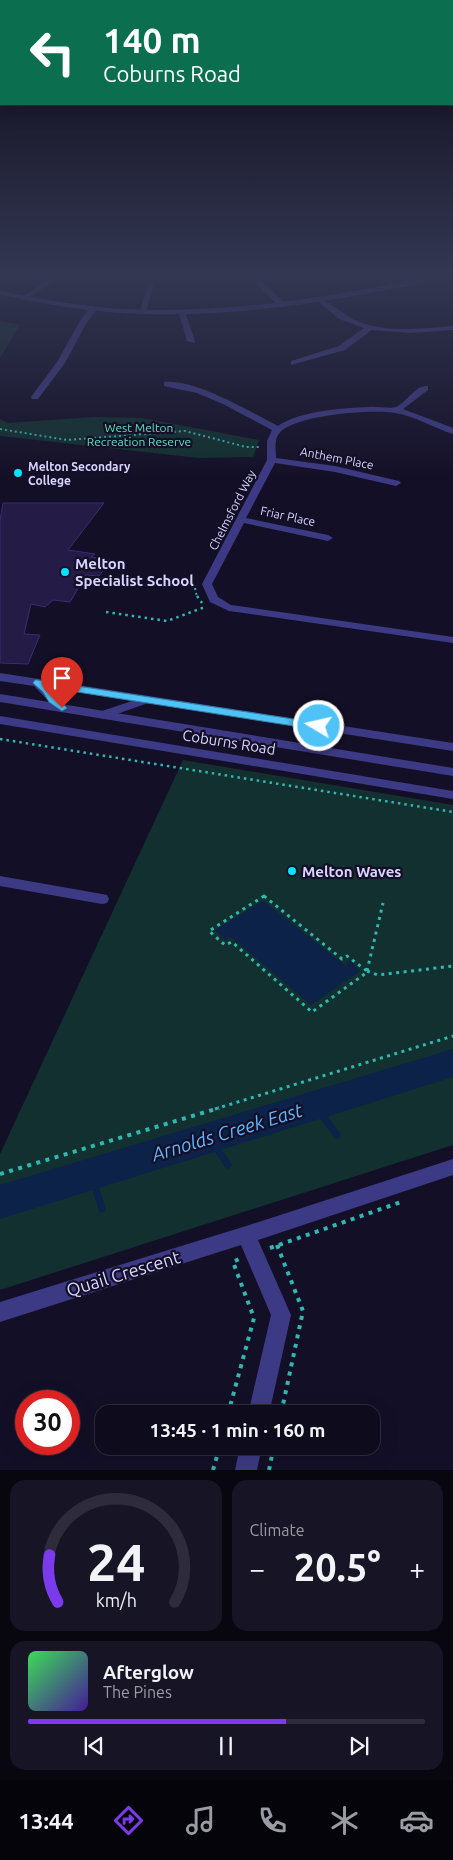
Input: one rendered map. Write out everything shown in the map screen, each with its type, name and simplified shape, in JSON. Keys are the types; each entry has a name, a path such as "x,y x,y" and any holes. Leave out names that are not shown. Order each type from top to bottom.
{"street":[{"path":"35,397 61,363 71,345"},
{"path":"294,363 342,348 347,345"},
{"path":"167,384 199,391 226,402 277,430 300,420 326,413 362,409 397,410 453,431"},
{"path":"397,410 425,388"},
{"name":"Chelmsford Way","path":"277,430 271,439 272,460 207,584 209,593 216,602 241,610 453,640"},
{"name":"Anthem Place","path":"272,460 310,463 352,471 396,483"},
{"name":"Friar Place","path":"242,520 328,538"},
{"name":"Coburns Road","path":"0,677 453,747"},
{"path":"38,683 47,690 53,700 62,708"},
{"name":"Coburns Road","path":"0,698 453,772"},
{"name":"Coburns Road","path":"103,715 147,700"},
{"name":"Coburns Road","path":"0,720 453,795"},
{"path":"233,759 241,737"},
{"path":"0,881 102,899"},
{"name":"Quail Crescent","path":"0,1312 246,1235 453,1167"},
{"path":"246,1235 281,1316 260,1405"},
{"path":"246,1470 249,1455"}],"path":[{"path":"0,429 67,440 185,432 246,447 261,447"},
{"path":"106,612 167,621 205,607"},
{"path":"0,738 453,812"},
{"path":"384,903 367,971 366,973 312,1012 232,942 225,945 209,931 264,896 342,959 347,956 367,971 378,975 453,966"},
{"path":"0,1174 57,1159 353,1064 453,1036"},
{"path":"230,1405 254,1318 233,1262 407,1200"},
{"path":"214,1470 218,1455"},
{"path":"269,1470 272,1455"}],"green space":[{"path":"0,345 8,345 0,358"},
{"name":"West Melton Recreation Reserve","path":"93,417 142,418 259,440 253,457 199,458 0,436 0,419 8,423"},
{"path":"183,760 453,805 453,1145 0,1290 0,1154"}],"water":[{"path":"263,901 345,965 350,960 360,971 311,1005 231,937 225,940 215,930"}],"building":[{"path":"3,503 104,503 68,550 95,554 91,557 111,560 99,576 86,575 70,602 53,600 45,607 31,604 24,634 40,635 28,664 0,663 0,521"}],"waterway":[{"name":"Arnolds Creek East","path":"0,1202 453,1063"},
{"path":"343,1096 358,1080"},
{"name":"Arnolds Creek East","path":"314,1105 317,1109"},
{"path":"316,1108 337,1135"},
{"path":"209,1137 228,1165"},
{"path":"91,1174 102,1209"}],"place":[{"name":"Melton Secondary College","path":"18,473"},
{"name":"Melton Specialist School","path":"65,572"},
{"name":"Melton Waves","path":"292,871"}],"route":[{"path":"62,708 53,700 47,690 38,683 319,726"}]}
